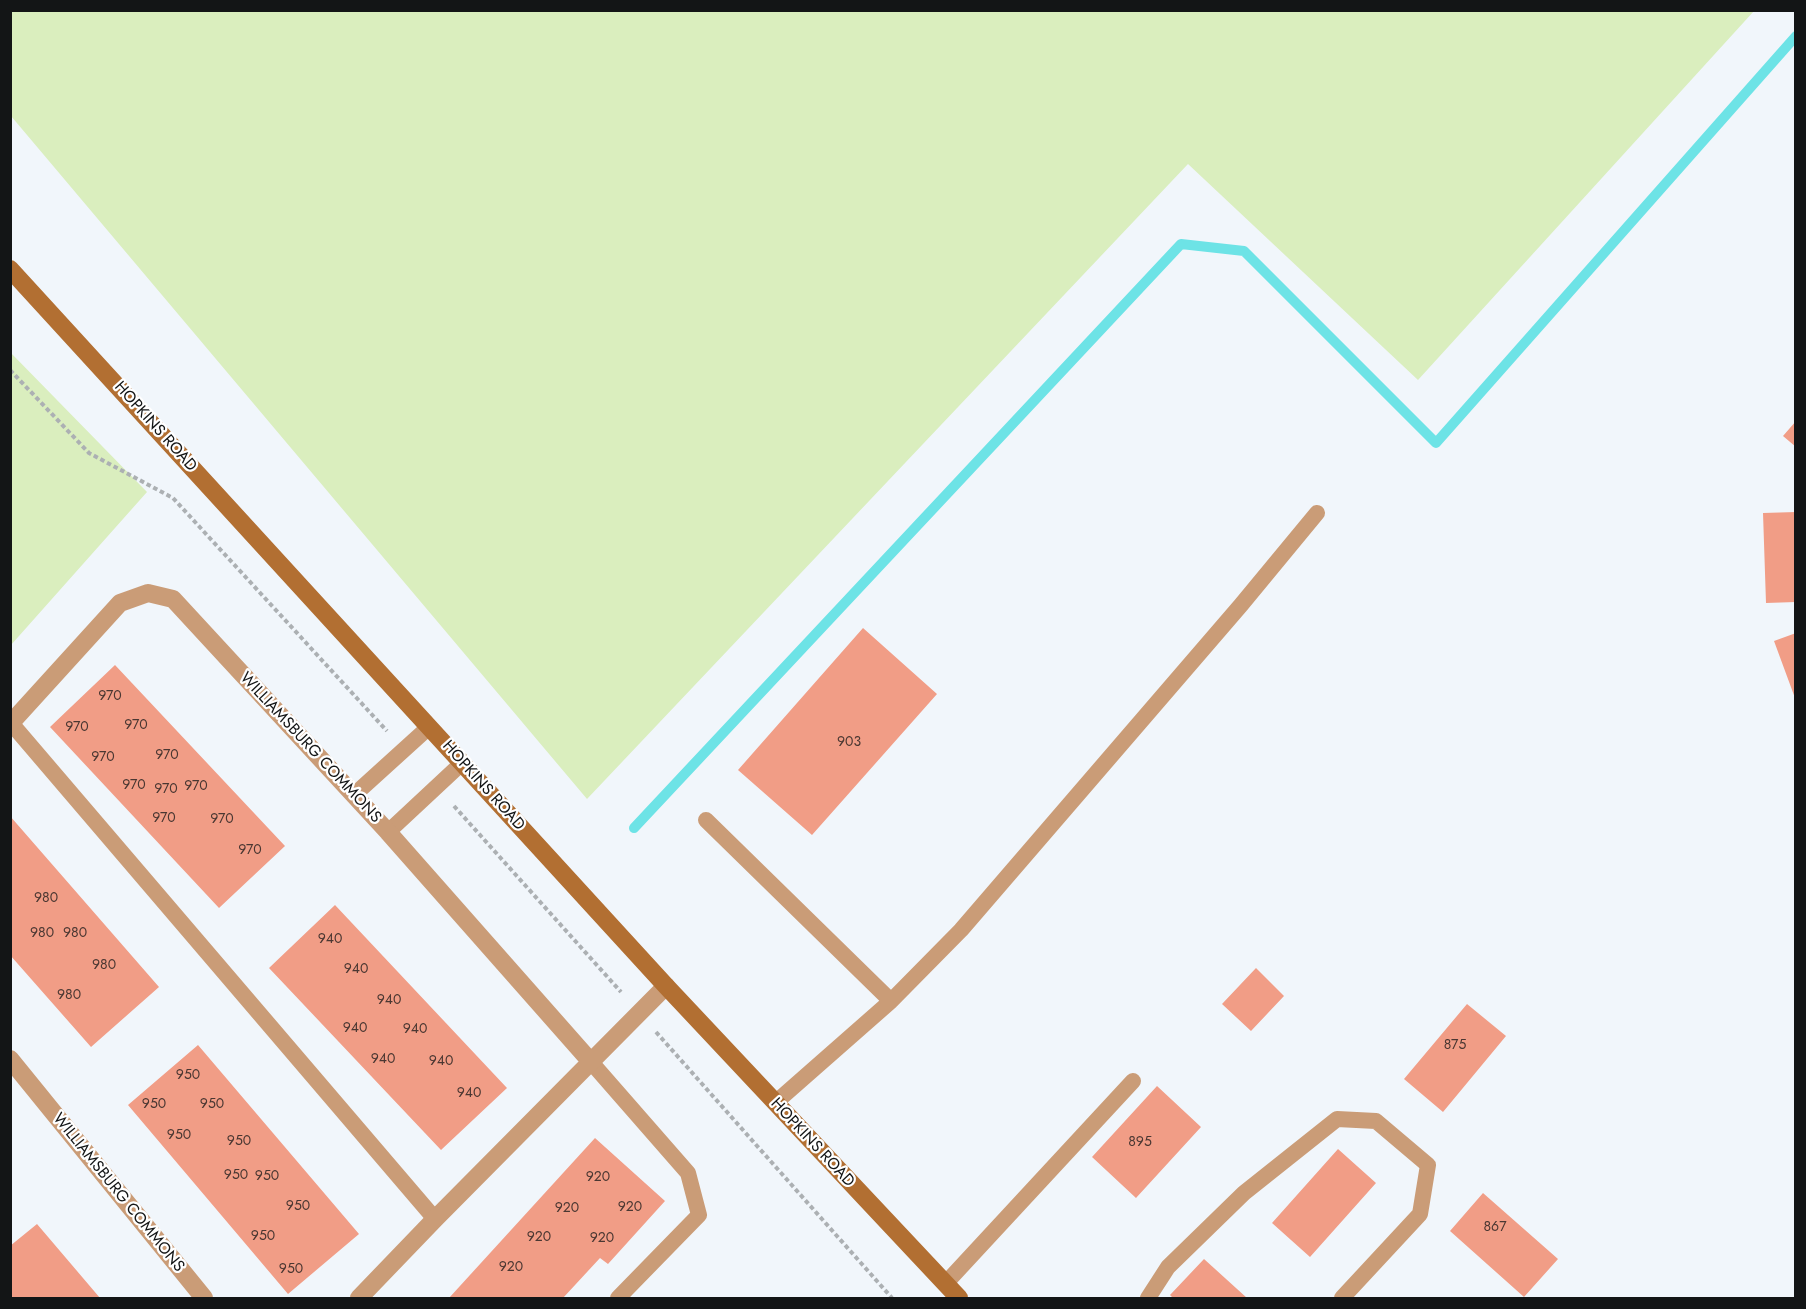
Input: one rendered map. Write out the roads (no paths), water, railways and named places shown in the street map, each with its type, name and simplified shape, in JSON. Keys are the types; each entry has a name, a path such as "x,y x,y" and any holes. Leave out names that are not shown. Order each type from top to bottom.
{"street":[{"name":"HOPKINS ROAD","path":"10,269 666,986 959,1299"},
{"name":"WILLIAMSBURG COMMONS","path":"11,724 120,603 148,593 173,599 388,832 591,1062"},
{"path":"359,1299 666,986"},
{"name":"WILLIAMSBURG COMMONS","path":"10,1059 204,1299"}],"lane":[{"path":"775,1103 891,1001 961,930 1317,513"},
{"path":"11,724 435,1219"},
{"path":"354,795 429,727"},
{"path":"388,832 462,763"},
{"path":"706,820 891,1001"},
{"path":"591,1062 688,1173 699,1215 618,1299"},
{"path":"945,1284 1133,1082"},
{"path":"1148,1299 1168,1267 1244,1193 1337,1119 1377,1121 1428,1165 1420,1214 1342,1299"}],"waterway":[{"path":"634,828 1181,244 1244,251 1436,443 1796,36"}]}
